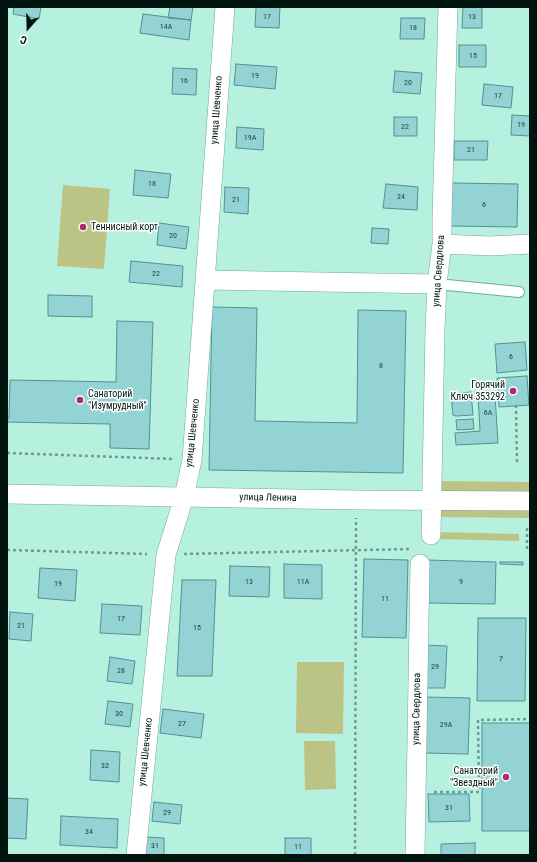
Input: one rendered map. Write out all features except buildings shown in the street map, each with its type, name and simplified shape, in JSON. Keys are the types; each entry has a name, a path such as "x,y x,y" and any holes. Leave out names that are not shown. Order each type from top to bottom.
{"street":[{"name":"улица Шевченко","path":"136,855 166,554 184,497 192,460 224,7"},
{"name":"улица Свердлова","path":"431,535 437,284 442,244 448,7"},
{"path":"442,244 490,246 530,244"},
{"path":"205,280 437,284"},
{"name":"улица Ленина","path":"7,494 356,500 530,501"},
{"name":"улица Свердлова","path":"414,855 416,792 417,556"}],"lane":[{"path":"437,284 519,292"}],"path":[{"path":"516,405 517,464"},
{"path":"7,453 192,460"},
{"path":"355,855 356,500"},
{"path":"527,549 528,528"},
{"path":"7,550 166,554 356,550 417,556"},
{"path":"416,792 479,792 478,720 530,719"}],"green space":[{"name":"Теннисный корт","path":"63,185 110,189 104,269 57,266"},
{"path":"436,481 530,482 530,493 436,493"},
{"path":"433,506 530,507 530,518 433,517"},
{"path":"436,532 519,534 519,541 436,539"},
{"path":"297,662 344,662 343,734 296,733"},
{"path":"304,741 335,741 336,789 305,790"}],"place":[{"name":"Теннисный корт","path":"83,227"},
{"name":"Горячий Ключ 353292","path":"513,391"},
{"name":"Санаторий \"Изумрудный\"","path":"80,400"},
{"name":"Санаторий \"Звездный\"","path":"506,777"}]}
